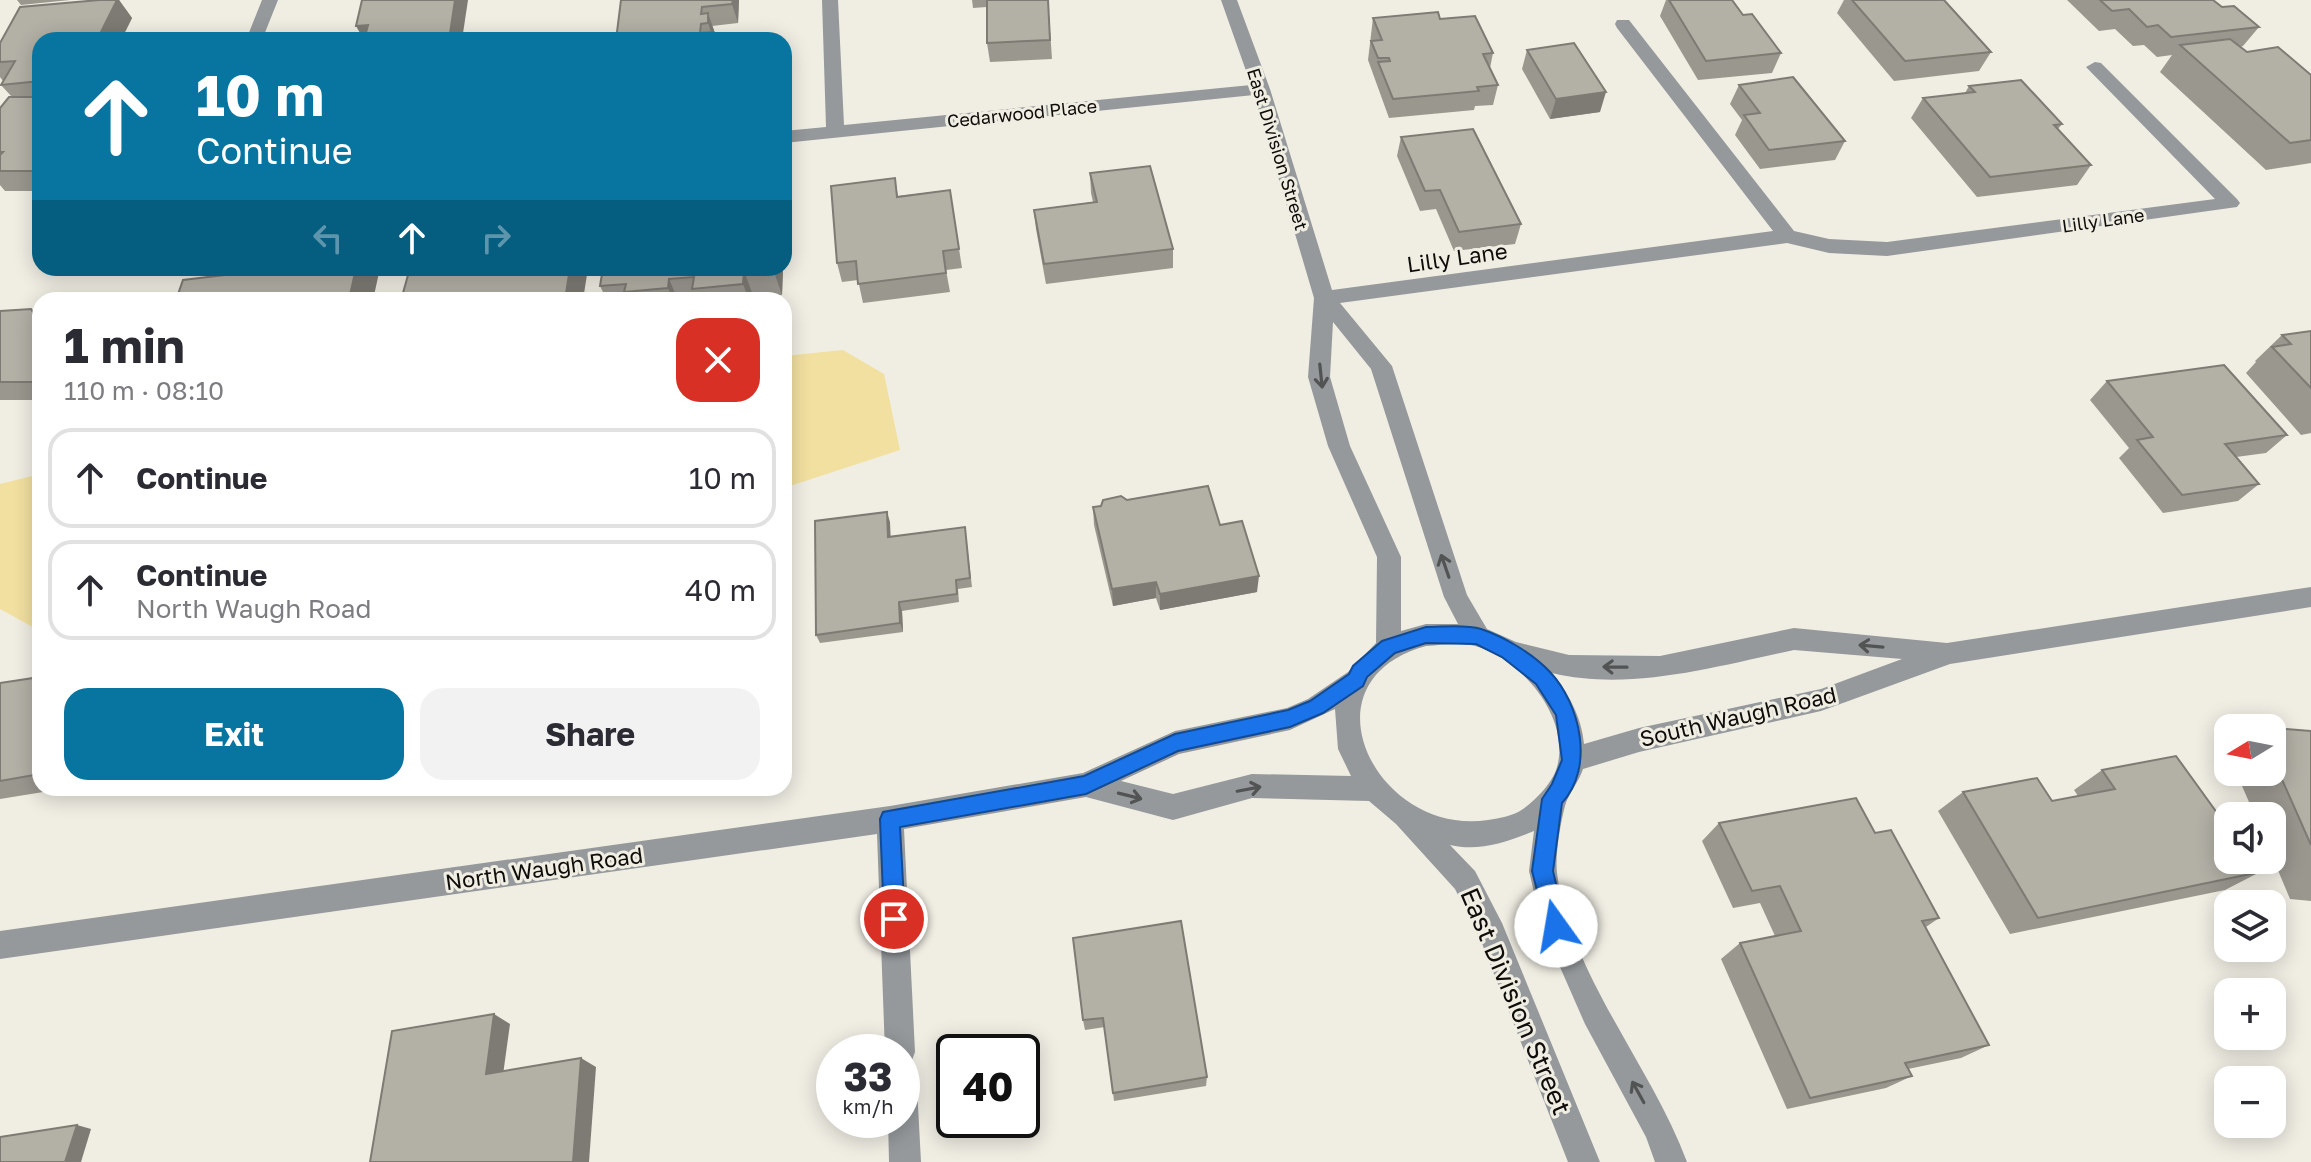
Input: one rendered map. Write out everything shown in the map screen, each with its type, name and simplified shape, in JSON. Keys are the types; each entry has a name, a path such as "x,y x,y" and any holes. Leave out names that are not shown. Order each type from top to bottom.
{"street":[{"path":"257,32 270,0"},
{"path":"830,0 835,132"},
{"name":"East Division Street","path":"1229,0 1261,89 1324,298 1319,377 1339,446 1389,557 1388,647"},
{"path":"1623,24 1787,236"},
{"name":"Lilly Lane","path":"1324,298 1787,236 1829,246 1887,249 2230,203 2095,67"},
{"name":"Cedarwood Place","path":"792,136 1261,89"},
{"name":"East Division Street","path":"1324,298 1381,366 1456,597 1478,636"},
{"name":"South Waugh Road","path":"1572,760 1639,740 1821,700 1949,653 2311,597"},
{"path":"1426,635 1478,636 1508,651 1543,678 1565,714 1572,760 1560,790 1532,820 1492,834 1446,833 1401,815 1371,789 1347,746 1345,707 1360,672 1388,647 1426,635"},
{"name":"South Waugh Road","path":"1508,651 1569,666 1660,667 1794,639 1949,653"},
{"name":"North Waugh Road","path":"0,945 890,819 1086,785 1175,743 1290,719 1317,707 1357,680"},
{"name":"North Waugh Road","path":"1086,785 1173,807 1252,786 1371,789"},
{"path":"1552,799 1543,871 1556,926 1595,1014 1659,1129 1671,1162"},
{"name":"East Division Street","path":"1401,815 1465,880 1492,933 1584,1162"},
{"path":"890,819 899,1034"},
{"path":"904,1138 905,1162"}],"shaded area":[{"path":"843,350 884,374 900,450 792,485 792,355"},
{"path":"32,476 32,627 0,609 0,484"}],"building":[{"path":"117,0 101,32 32,32 32,82 1,85 15,61 0,62 0,43 20,7"},
{"path":"362,0 455,0 450,32 366,32 368,25 356,26"},
{"path":"621,0 733,0 732,4 702,7 701,14 708,13 708,23 701,24 700,32 617,32"},
{"path":"987,0 1048,0 1050,40 987,43"},
{"path":"1669,0 1732,0 1743,15 1752,14 1781,53 1706,61"},
{"path":"1852,0 1944,0 1991,52 1905,61"},
{"path":"2100,0 2213,0 2222,7 2234,6 2259,27 2171,37 2158,25 2147,27 2129,9 2112,11"},
{"path":"1438,12 1440,19 1475,16 1493,53 1483,54 1498,85 1477,87 1479,91 1393,99 1378,62 1390,61 1389,58 1378,58 1371,41 1382,40 1373,18"},
{"path":"2230,39 2247,52 2278,47 2311,75 2311,140 2290,143 2180,45"},
{"path":"1574,43 1606,92 1556,99 1527,50"},
{"path":"1793,77 1845,141 1769,150 1744,115 1760,113 1739,85"},
{"path":"2021,80 2062,124 2054,125 2091,165 1990,177 1923,98 1975,92 1969,86"},
{"path":"9,97 32,97 32,171 0,171 0,155 3,152 0,152 0,108"},
{"path":"1473,129 1521,224 1459,232 1440,190 1425,191 1401,137"},
{"path":"1150,166 1173,249 1044,264 1034,210 1097,202 1090,173"},
{"path":"895,178 897,197 950,190 959,249 943,251 946,273 858,284 856,261 837,263 831,186"},
{"path":"216,276 354,276 351,292 179,292 183,280"},
{"path":"408,276 569,276 566,292 403,292"},
{"path":"602,276 744,276 743,284 692,289 694,277 669,279 668,288 624,292 626,284 600,286"},
{"path":"0,311 32,311 32,382 0,382"},
{"path":"2311,331 2311,388 2272,347 2291,344 2282,335"},
{"path":"2224,365 2287,435 2225,444 2259,484 2182,495 2137,440 2153,437 2107,381"},
{"path":"1208,486 1220,525 1242,521 1259,576 1160,594 1156,582 1112,589 1093,507 1101,506 1103,500 1121,496 1127,500"},
{"path":"887,512 888,537 965,527 970,578 956,580 957,594 899,602 900,623 816,635 815,521"},
{"path":"32,678 32,775 0,781 0,683"},
{"path":"2286,729 2311,731 2311,845 2285,786"},
{"path":"2176,756 2214,809 2214,874 2250,874 2038,918 1963,792 2037,778 2052,801 2115,789 2102,770"},
{"path":"1856,798 1875,833 1891,830 1939,918 1922,921 1989,1045 1905,1063 1912,1076 1810,1098 1740,943 1801,931 1780,886 1752,891 1719,823"},
{"path":"1181,921 1207,1077 1113,1093 1103,1018 1083,1020 1073,938"},
{"path":"494,1014 486,1074 581,1058 573,1162 370,1162 392,1031"},
{"path":"77,1125 65,1162 0,1162 0,1137"}],"route":[{"path":"894,919 890,819 1086,785 1175,743 1290,719 1317,707 1357,680 1360,672 1388,647 1426,635 1478,636 1508,651 1543,678 1565,714 1572,760 1560,790 1552,799 1543,871 1556,926"}]}
